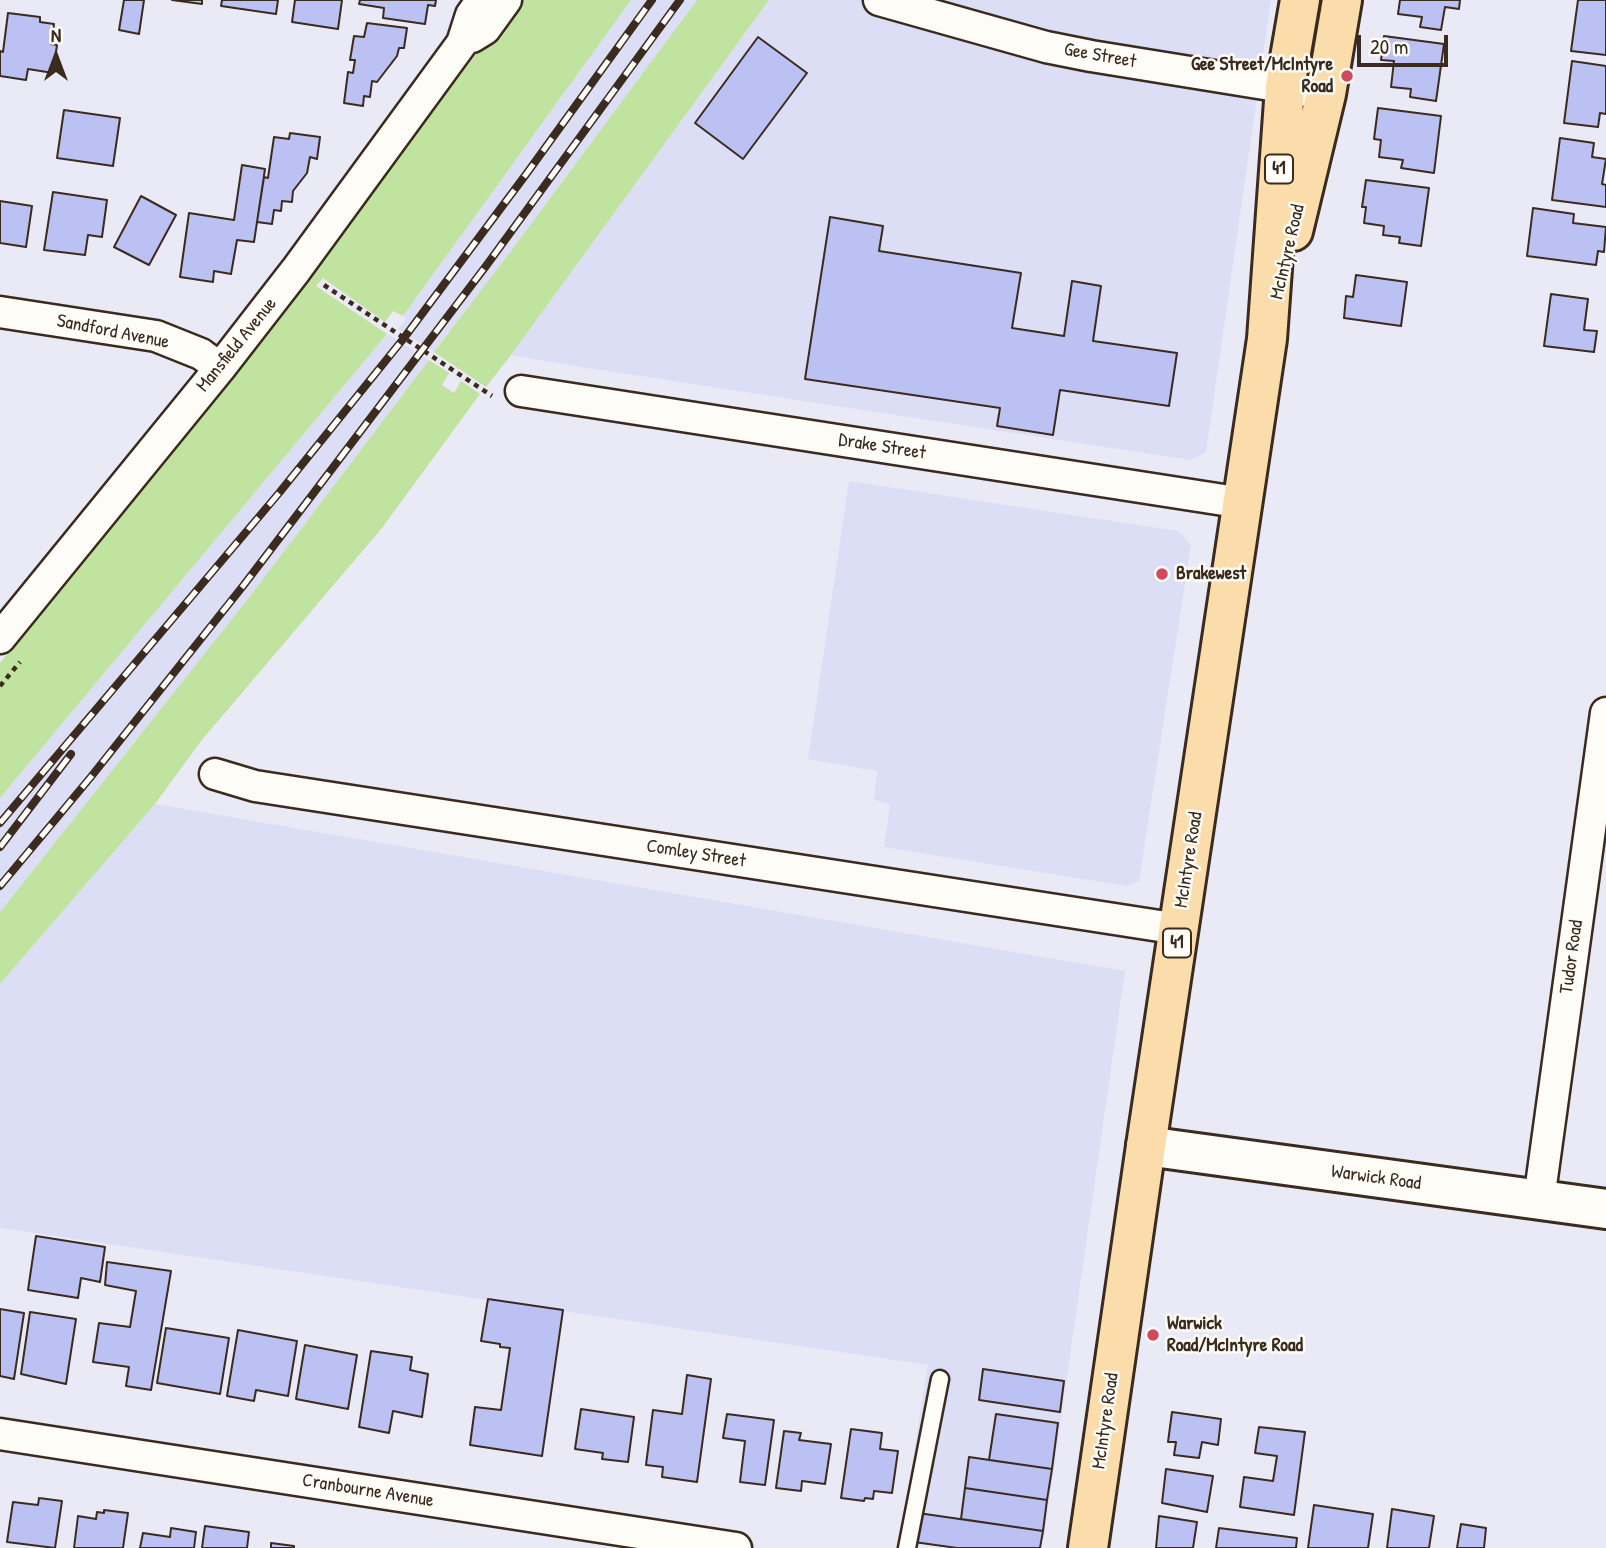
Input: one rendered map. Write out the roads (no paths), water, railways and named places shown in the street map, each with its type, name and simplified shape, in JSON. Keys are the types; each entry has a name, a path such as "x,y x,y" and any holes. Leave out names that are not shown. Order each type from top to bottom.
{"main road":[{"name":"McIntyre Road","path":"1088,1548 1267,339 1285,87 1300,0"},
{"name":"McIntyre Road","path":"1267,339 1326,94 1342,0"}],"street":[{"name":"Mansfield Avenue","path":"0,638 220,369 296,270 462,43 471,15 482,0"},
{"name":"Mansfield Avenue","path":"462,43 485,29 506,0"},
{"name":"Gee Street","path":"878,0 1046,47 1326,94"},
{"name":"Sandford Avenue","path":"0,312 156,336 201,354 220,369"},
{"name":"Drake Street","path":"508,395 1242,503"},
{"name":"Tudor Road","path":"1539,1200 1606,713"},
{"name":"Comley Street","path":"215,774 237,782 269,788 1179,929"},
{"name":"Warwick Road","path":"1146,1146 1606,1209"},
{"name":"Cranbourne Avenue","path":"0,1434 736,1548"}],"lane":[{"path":"908,1548 940,1379"}],"railway":[{"path":"0,823 279,493 404,338 652,0"},
{"path":"0,886 243,586 486,266 680,0"},
{"path":"0,847 71,754"}],"place":[{"name":"Gee Street/McIntyre Road","path":"1347,76"},
{"name":"Brakewest","path":"1162,574"},
{"name":"Warwick Road/McIntyre Road","path":"1153,1335"}]}
